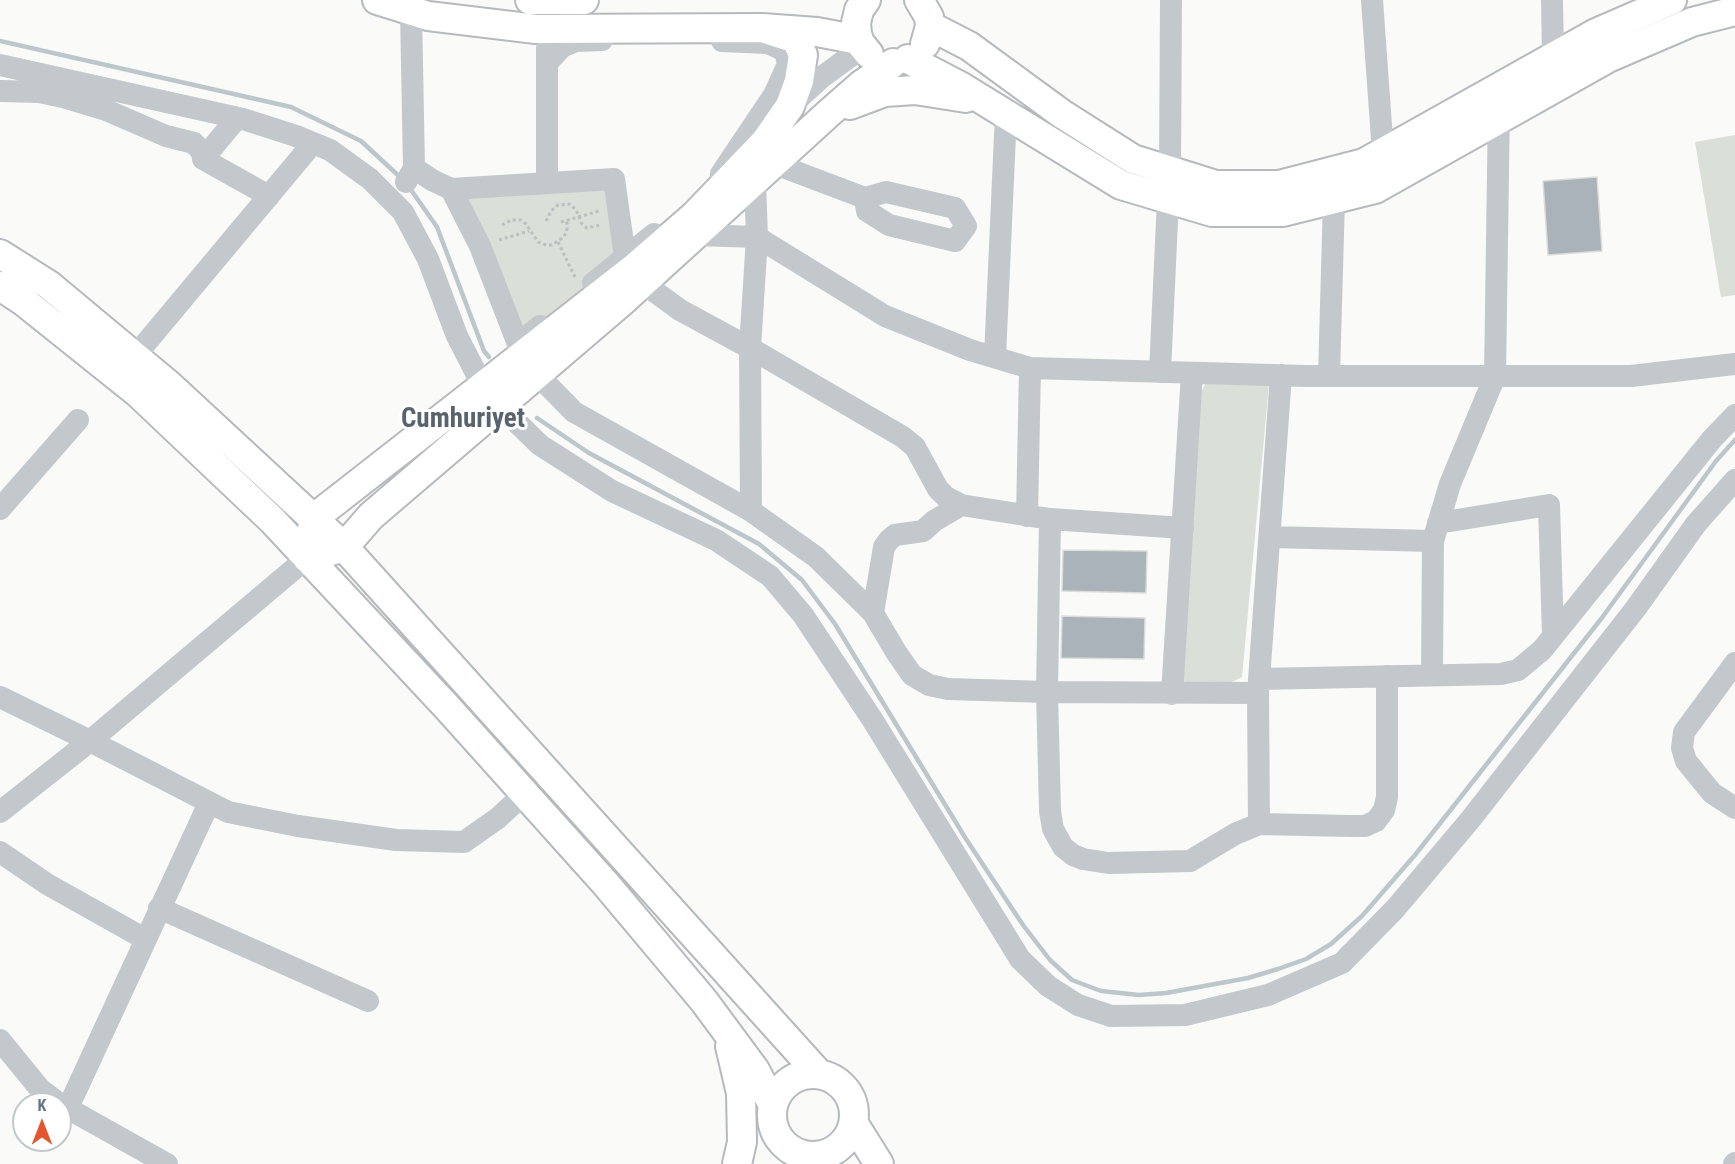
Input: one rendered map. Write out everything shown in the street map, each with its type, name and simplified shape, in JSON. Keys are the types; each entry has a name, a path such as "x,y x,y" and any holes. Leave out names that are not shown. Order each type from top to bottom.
{"main road":[{"path":"377,0 428,16 547,29 762,28 817,32 861,43"},
{"path":"530,0 584,0"},
{"path":"866,0 859,10 857,34 861,43 875,58 900,61 960,86 1121,185 1212,212 1283,212 1375,189 1608,58 1692,22 1735,11"},
{"path":"928,11 969,46 1062,114 1132,159 1216,184 1279,184 1364,163 1596,33 1672,0"},
{"path":"525,358 643,283 861,85 920,51 926,43 928,11"},
{"path":"307,558 344,547 371,516 493,395 525,358 695,215 765,142 790,106 799,81 803,55 796,39 762,28"},
{"path":"829,113 885,92 915,90 996,107"},
{"path":"0,254 49,285 135,356 344,547 819,1074"},
{"path":"0,286 23,301 138,393 273,521 446,706 613,892 704,1001 755,1070 773,1114 780,1139 793,1152 823,1160 840,1147 849,1136 854,1124 853,1104 843,1086 832,1078 819,1074 807,1074 786,1084 778,1094 773,1114 742,1164"},
{"path":"307,558 314,518 493,395"},
{"path":"727,1032 741,1093 742,1142 737,1164"},
{"path":"854,1124 879,1164"}],"street":[{"path":"1170,171 1171,0"},
{"path":"1372,0 1383,153"},
{"path":"1552,0 1553,57"},
{"path":"411,11 410,175 432,180 451,189 614,179 612,206 625,257"},
{"path":"547,29 547,182"},
{"path":"525,358 582,292 698,198 725,169 774,95 788,64 785,51 768,43 655,39 576,41 562,47 548,62"},
{"path":"790,106 861,43"},
{"path":"0,65 237,118 330,150 370,179 403,212 428,259 457,336 476,373 493,395 540,445 612,490 716,540 770,576 803,615 872,719 1020,959 1048,986 1078,1005 1111,1016 1185,1015 1268,995 1342,963 1395,909 1470,820 1636,608 1696,524 1735,480"},
{"path":"1432,675 1435,532 1450,484 1495,376 1500,87"},
{"path":"0,88 39,92 106,110 166,136 194,143 202,152 203,159"},
{"path":"995,357 996,107"},
{"path":"203,159 237,118"},
{"path":"135,356 313,143"},
{"path":"203,159 269,196"},
{"path":"776,162 783,167 865,198"},
{"path":"751,511 750,348 757,237 755,182"},
{"path":"451,189 480,246 525,358 574,412 751,511 816,557 873,613 912,675 929,685 948,689 1172,694 1386,676 1501,674 1518,670 1542,650 1712,439 1735,415"},
{"path":"1160,372 1168,200"},
{"path":"1329,376 1334,200"},
{"path":"696,235 757,237 885,315 970,350 1030,368 1329,376 1631,376 1735,364"},
{"path":"643,283 680,310 903,437 915,447 938,489 961,506 1050,519 1183,528"},
{"path":"1027,516 1030,368"},
{"path":"1172,694 1192,373"},
{"path":"1259,824 1258,686 1281,375"},
{"path":"0,509 78,420"},
{"path":"873,613 884,547 889,540 895,536 923,531 934,521 961,506"},
{"path":"1270,537 1435,532 1549,506 1553,636"},
{"path":"1050,519 1047,692 1050,811 1053,829 1063,847 1073,855 1108,863 1190,861 1235,834 1259,824 1350,826 1365,825 1376,821 1384,810 1387,797 1386,676"},
{"path":"0,812 90,741 307,558"},
{"path":"1735,663 1684,732 1682,748 1686,761 1712,793 1735,808"},
{"path":"0,697 228,812 298,825 396,840 464,842 498,819 525,793"},
{"path":"69,1092 145,939 209,802"},
{"path":"0,852 47,884 145,939"},
{"path":"159,908 369,1001"},
{"path":"5,1055 44,1092"},
{"path":"72,1112 167,1164"}],"path":[{"path":"546,221 551,211 558,205 570,204 582,224 587,228 597,226 608,217 612,206"},
{"path":"561,222 612,206"},
{"path":"502,225 511,220 521,220 538,242 546,245 564,237 567,220"},
{"path":"480,246 529,231"},
{"path":"557,242 582,292"}],"shaded area":[{"path":"1735,135 1735,295 1721,297 1695,142"},
{"path":"612,182 623,256 520,339 457,192"},
{"path":"1205,384 1269,384 1242,677 1232,682 1187,683 1181,679 1200,395"}],"building":[{"path":"1597,177 1602,251 1548,255 1543,181"},
{"path":"1063,550 1147,551 1146,593 1062,591"},
{"path":"1062,616 1145,618 1144,659 1061,658"}],"waterway":[{"path":"0,41 291,107 361,141 401,178"},
{"path":"409,187 437,227 484,351 489,357"},
{"path":"537,418 589,453 759,544 802,580 835,624 966,839 1023,925 1050,960 1072,980 1101,991 1139,995 1166,993 1248,978 1278,969 1306,959 1331,944 1362,916 1415,855 1601,619 1716,461 1735,440"}],"district":[{"name":"Cumhuriyet","path":"463,420"}]}
